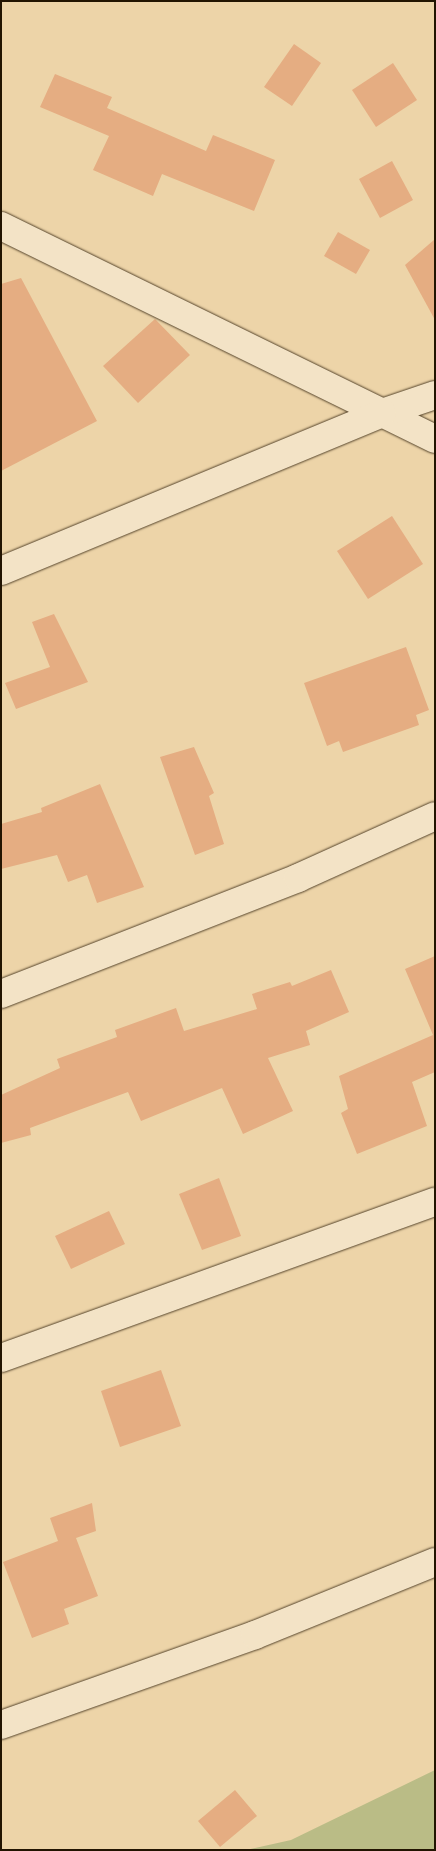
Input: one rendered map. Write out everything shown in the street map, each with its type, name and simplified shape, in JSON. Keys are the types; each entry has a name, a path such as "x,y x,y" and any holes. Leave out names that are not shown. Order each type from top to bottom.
{"street":[{"path":"1,226 435,438"},
{"path":"1,571 382,413 435,395"},
{"path":"1,994 298,878 435,816"},
{"path":"1,1358 435,1202"},
{"path":"1,1725 255,1635 435,1562"}],"green space":[{"path":"435,1770 435,1850 246,1850 291,1840"}],"building":[{"path":"294,44 321,63 292,106 264,87"},
{"path":"393,63 417,100 376,127 352,90"},
{"path":"55,74 112,97 107,108 206,151 213,135 275,160 254,211 162,174 153,196 93,170 109,136 40,107"},
{"path":"392,161 413,200 380,218 359,179"},
{"path":"338,232 370,250 356,274 324,256"},
{"path":"435,239 435,320 405,265"},
{"path":"21,278 97,421 1,471 1,284"},
{"path":"155,319 190,355 138,403 103,366"},
{"path":"392,516 423,564 368,599 337,551"},
{"path":"54,614 88,682 16,709 5,683 50,667 32,622"},
{"path":"406,647 429,710 416,715 419,725 343,752 339,741 327,746 304,683"},
{"path":"194,747 214,793 209,796 224,844 195,855 160,757"},
{"path":"100,784 144,887 97,903 87,875 68,882 57,855 1,869 1,824 42,812 41,808"},
{"path":"435,956 435,1072 412,1082 427,1126 357,1154 341,1113 348,1109 339,1076 433,1035 405,969"},
{"path":"331,970 349,1012 306,1031 310,1045 268,1058 293,1111 243,1134 222,1088 141,1121 128,1092 30,1128 31,1135 1,1143 1,1095 60,1068 57,1059 117,1037 115,1030 176,1008 184,1031 257,1009 252,994 290,982 292,986"},
{"path":"219,1178 241,1236 202,1250 179,1194"},
{"path":"109,1211 125,1244 71,1269 55,1236"},
{"path":"161,1370 181,1426 120,1447 101,1391"},
{"path":"92,1503 96,1531 76,1538 98,1596 64,1609 69,1624 32,1638 3,1562 58,1541 50,1518"},
{"path":"235,1790 257,1816 220,1847 198,1821"}]}
